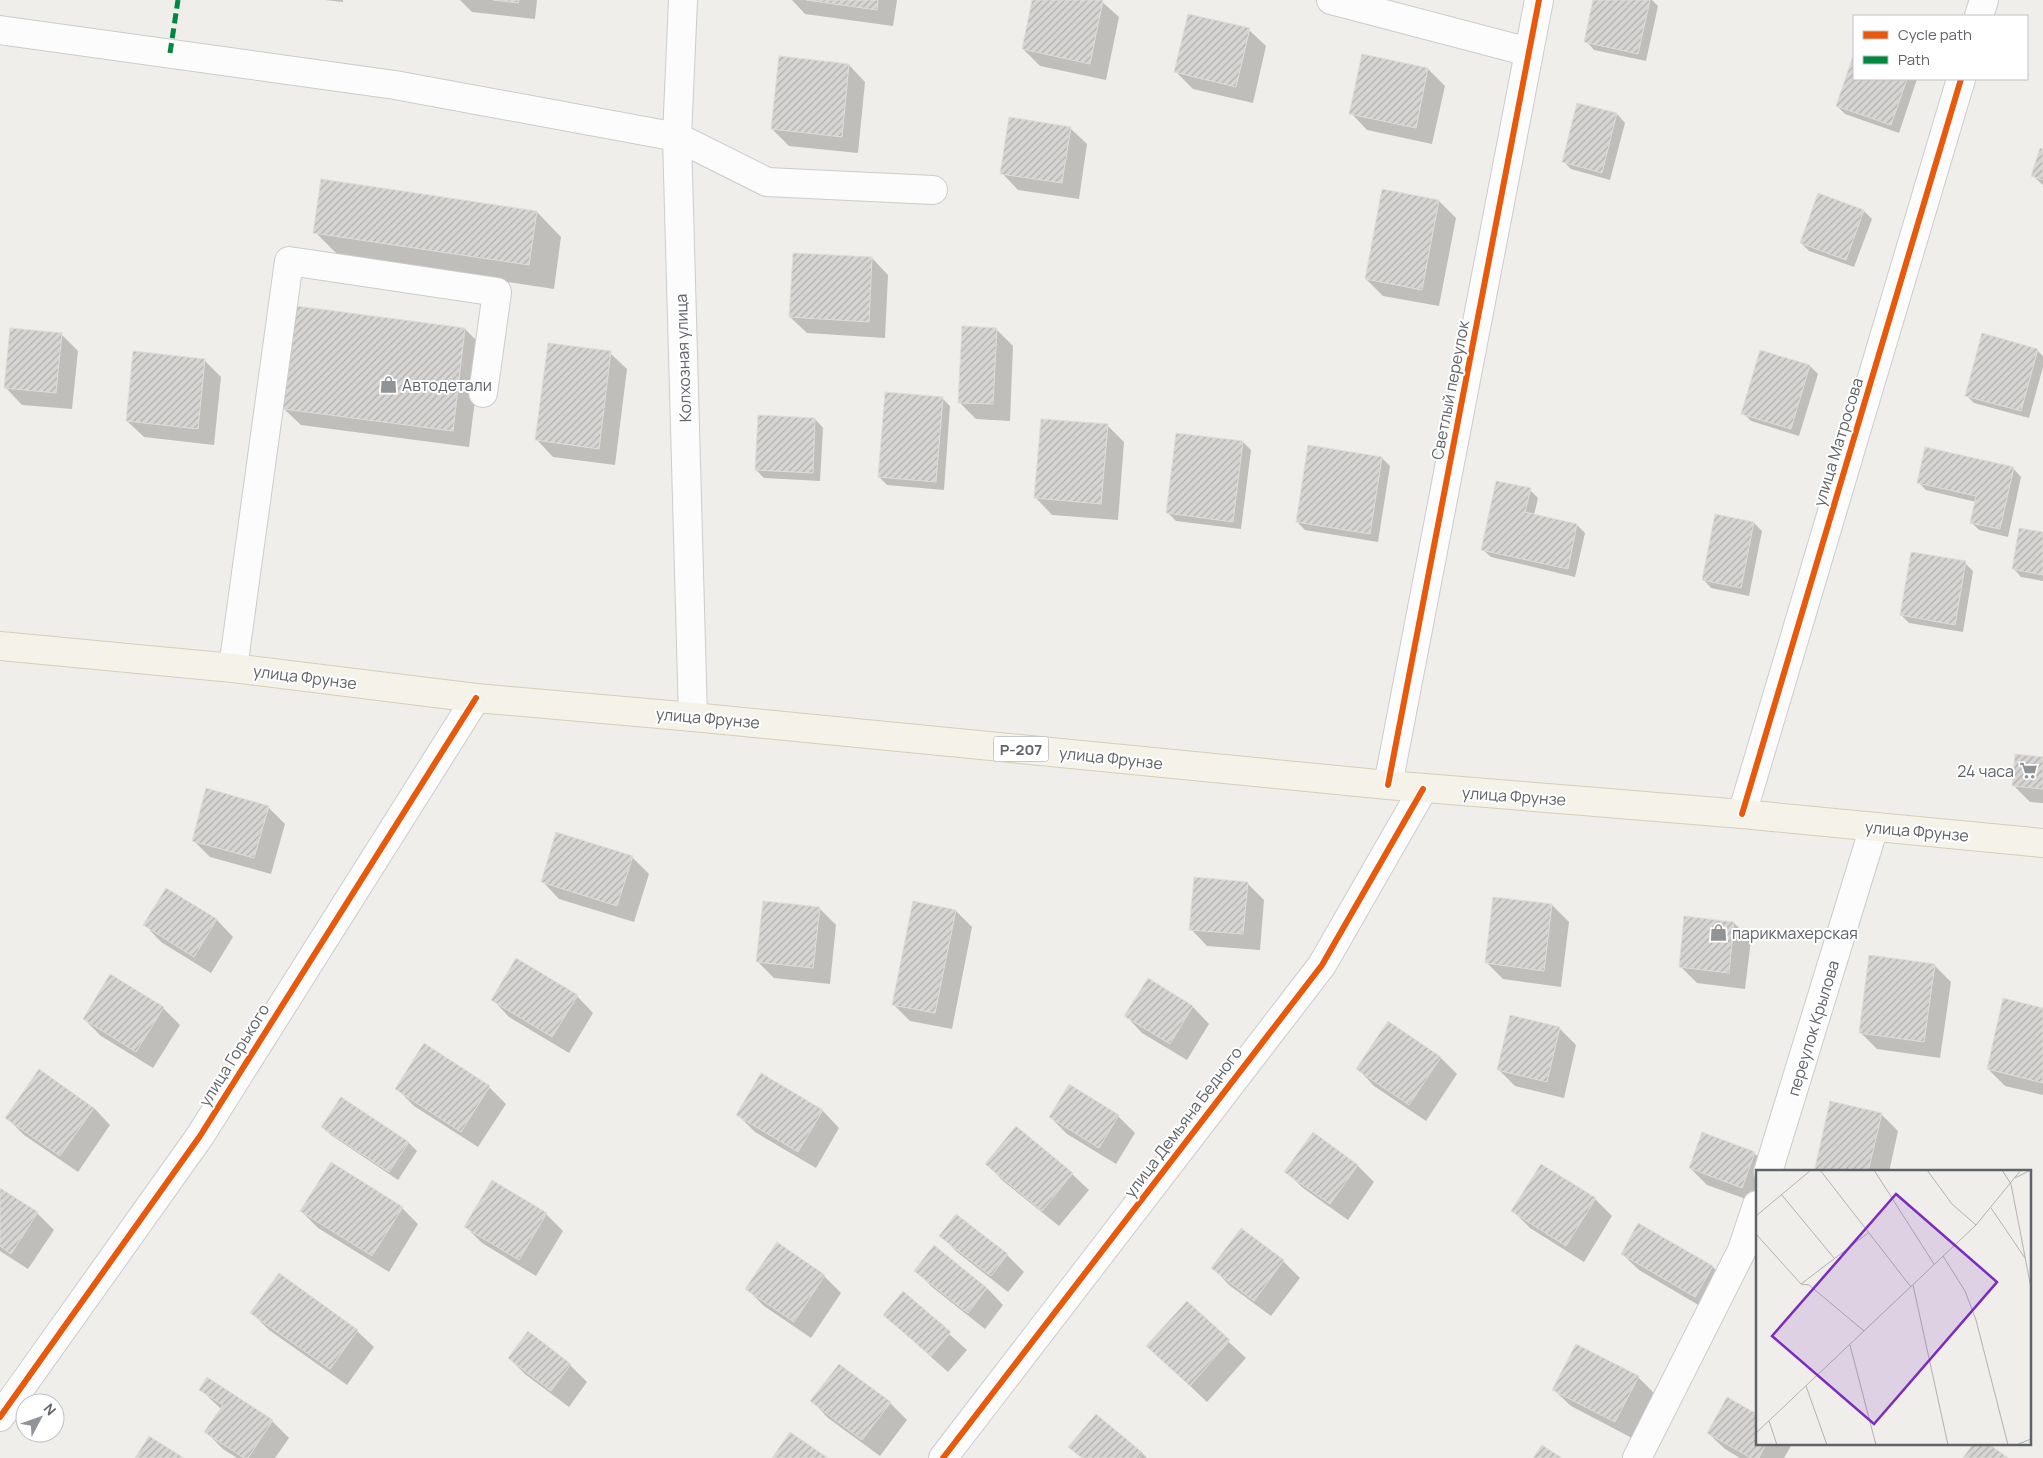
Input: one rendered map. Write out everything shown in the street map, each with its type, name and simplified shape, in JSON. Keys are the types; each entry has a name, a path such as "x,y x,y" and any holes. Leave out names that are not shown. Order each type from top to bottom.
{"main road":[{"name":"улица Фрунзе","path":"0,646 233,668 476,698 693,717 1388,786 1742,814 2043,843"}],"street":[{"name":"Колхозная улица","path":"683,0 677,137 693,717"},
{"path":"1331,0 1529,52"},
{"name":"Светлый переулок","path":"1388,786 1539,0"},
{"path":"1979,15 1984,0"},
{"path":"0,30 395,85 677,137 767,182 933,190"},
{"name":"улица Матросова","path":"1742,814 1961,80"},
{"path":"233,668 289,261 497,292 483,393"},
{"name":"улица Горького","path":"0,1417 200,1136 476,698"},
{"name":"улица Демьяна Бедного","path":"944,1458 1322,965 1423,789"},
{"name":"переулок Крылова","path":"1769,1170 1874,827"},
{"path":"1637,1458 1742,1250 1756,1208"}],"building":[{"path":"493,0 519,0 518,3"},
{"path":"806,0 878,0 877,10"},
{"path":"1032,0 1103,0 1090,64 1022,49"},
{"path":"1593,0 1650,0 1638,54 1584,42"},
{"path":"1188,14 1250,28 1236,87 1174,72"},
{"path":"1362,54 1428,68 1416,128 1349,114"},
{"path":"779,56 849,64 842,137 771,129"},
{"path":"1853,56 1853,80 1907,80 1891,125 1836,106"},
{"path":"1577,103 1617,113 1602,173 1562,162"},
{"path":"1009,117 1071,127 1062,183 1000,174"},
{"path":"2040,148 2043,149 2043,180 2031,176"},
{"path":"321,179 537,211 529,265 313,233"},
{"path":"1382,189 1439,200 1422,290 1365,279"},
{"path":"1818,193 1864,210 1846,260 1800,243"},
{"path":"793,253 872,257 869,322 789,317"},
{"path":"296,306 465,328 453,431 283,409"},
{"path":"962,326 997,328 993,404 958,403"},
{"path":"10,328 62,333 56,393 4,388"},
{"path":"1982,333 2038,349 2021,411 1965,396"},
{"path":"548,343 611,351 599,449 535,440"},
{"path":"1760,350 1810,365 1791,429 1741,414"},
{"path":"133,351 205,359 198,429 126,421"},
{"path":"885,392 943,397 936,482 878,477"},
{"path":"758,415 815,418 813,473 755,470"},
{"path":"1041,419 1108,424 1101,504 1034,498"},
{"path":"1176,433 1243,441 1233,522 1166,513"},
{"path":"1308,445 1382,457 1370,534 1296,522"},
{"path":"1925,447 2014,467 2000,529 1970,523 1976,496 1917,483"},
{"path":"1496,481 1531,488 1525,512 1577,524 1568,569 1481,550"},
{"path":"1715,514 1754,522 1741,588 1702,580"},
{"path":"2019,528 2043,532 2043,575 2012,569"},
{"path":"1911,552 1966,561 1955,625 1900,615"},
{"name":"24 часа","path":"2015,754 2043,757 2043,789 2012,786"},
{"path":"206,788 269,806 254,858 192,841"},
{"path":"556,832 633,856 617,906 541,882"},
{"path":"1194,877 1248,882 1243,934 1189,930"},
{"path":"166,888 217,919 194,957 143,925"},
{"path":"1493,897 1552,904 1544,971 1485,963"},
{"path":"763,901 820,907 813,968 756,962"},
{"path":"913,901 956,910 935,1013 892,1005"},
{"path":"1684,916 1734,922 1729,973 1679,967"},
{"path":"1869,955 1935,964 1924,1042 1859,1033"},
{"path":"516,958 578,995 552,1037 491,1000"},
{"path":"110,974 164,1007 136,1052 83,1019"},
{"path":"1148,978 1193,1006 1170,1044 1124,1016"},
{"path":"2003,998 2043,1008 2043,1083 1987,1069"},
{"path":"1510,1015 1560,1027 1547,1082 1497,1070"},
{"path":"1388,1021 1441,1057 1409,1105 1356,1069"},
{"path":"424,1043 490,1086 461,1132 395,1089"},
{"path":"39,1069 94,1108 60,1156 5,1118"},
{"path":"761,1073 823,1110 798,1152 736,1115"},
{"path":"1069,1084 1119,1115 1099,1148 1049,1117"},
{"path":"341,1097 409,1142 389,1172 321,1127"},
{"path":"1830,1101 1882,1113 1868,1170 1814,1170"},
{"path":"1016,1126 1073,1173 1042,1211 985,1164"},
{"path":"1313,1132 1358,1165 1330,1204 1284,1172"},
{"path":"1702,1132 1755,1152 1742,1188 1689,1168"},
{"path":"331,1162 403,1207 372,1256 300,1211"},
{"path":"1541,1164 1596,1198 1566,1246 1511,1211"},
{"path":"492,1180 547,1213 519,1260 464,1227"},
{"path":"0,1188 38,1212 11,1254 0,1246"},
{"path":"956,1214 1008,1254 991,1276 939,1236"},
{"path":"1638,1223 1713,1266 1695,1297 1621,1254"},
{"path":"1241,1228 1284,1260 1254,1301 1211,1268"},
{"path":"777,1242 825,1275 794,1322 745,1289"},
{"path":"934,1245 987,1288 968,1313 914,1271"},
{"path":"279,1273 358,1330 330,1369 250,1313"},
{"path":"903,1291 951,1332 931,1356 883,1315"},
{"path":"1187,1301 1230,1340 1190,1386 1146,1346"},
{"path":"528,1331 571,1364 551,1391 508,1358"},
{"path":"1576,1344 1639,1376 1615,1422 1552,1390"},
{"path":"839,1364 891,1402 862,1440 810,1401"},
{"path":"207,1377 273,1420 248,1458 244,1458 204,1432 223,1405 199,1390"},
{"path":"1727,1397 1756,1413 1756,1446 1765,1446 1759,1458 1751,1458 1707,1433"},
{"path":"1096,1414 1143,1453 1139,1458 1082,1458 1068,1447"},
{"path":"790,1432 828,1458 772,1458"},
{"path":"149,1436 184,1458 135,1458"},
{"path":"1542,1445 1562,1458 1533,1458"},
{"path":"1972,1446 1992,1446 2008,1458 1963,1458"}],"marked path":[{"path":"170,53 178,0"}],"cycle path":[{"path":"1388,785 1539,0"},
{"path":"1742,814 1961,80"},
{"path":"0,1417 200,1136 476,698"},
{"path":"943,1458 1322,965 1423,789"}],"place":[{"name":"Автодетали","path":"388,385"},
{"name":"24 часа","path":"2028,771"},
{"name":"парикмахерская","path":"1718,933"}]}
